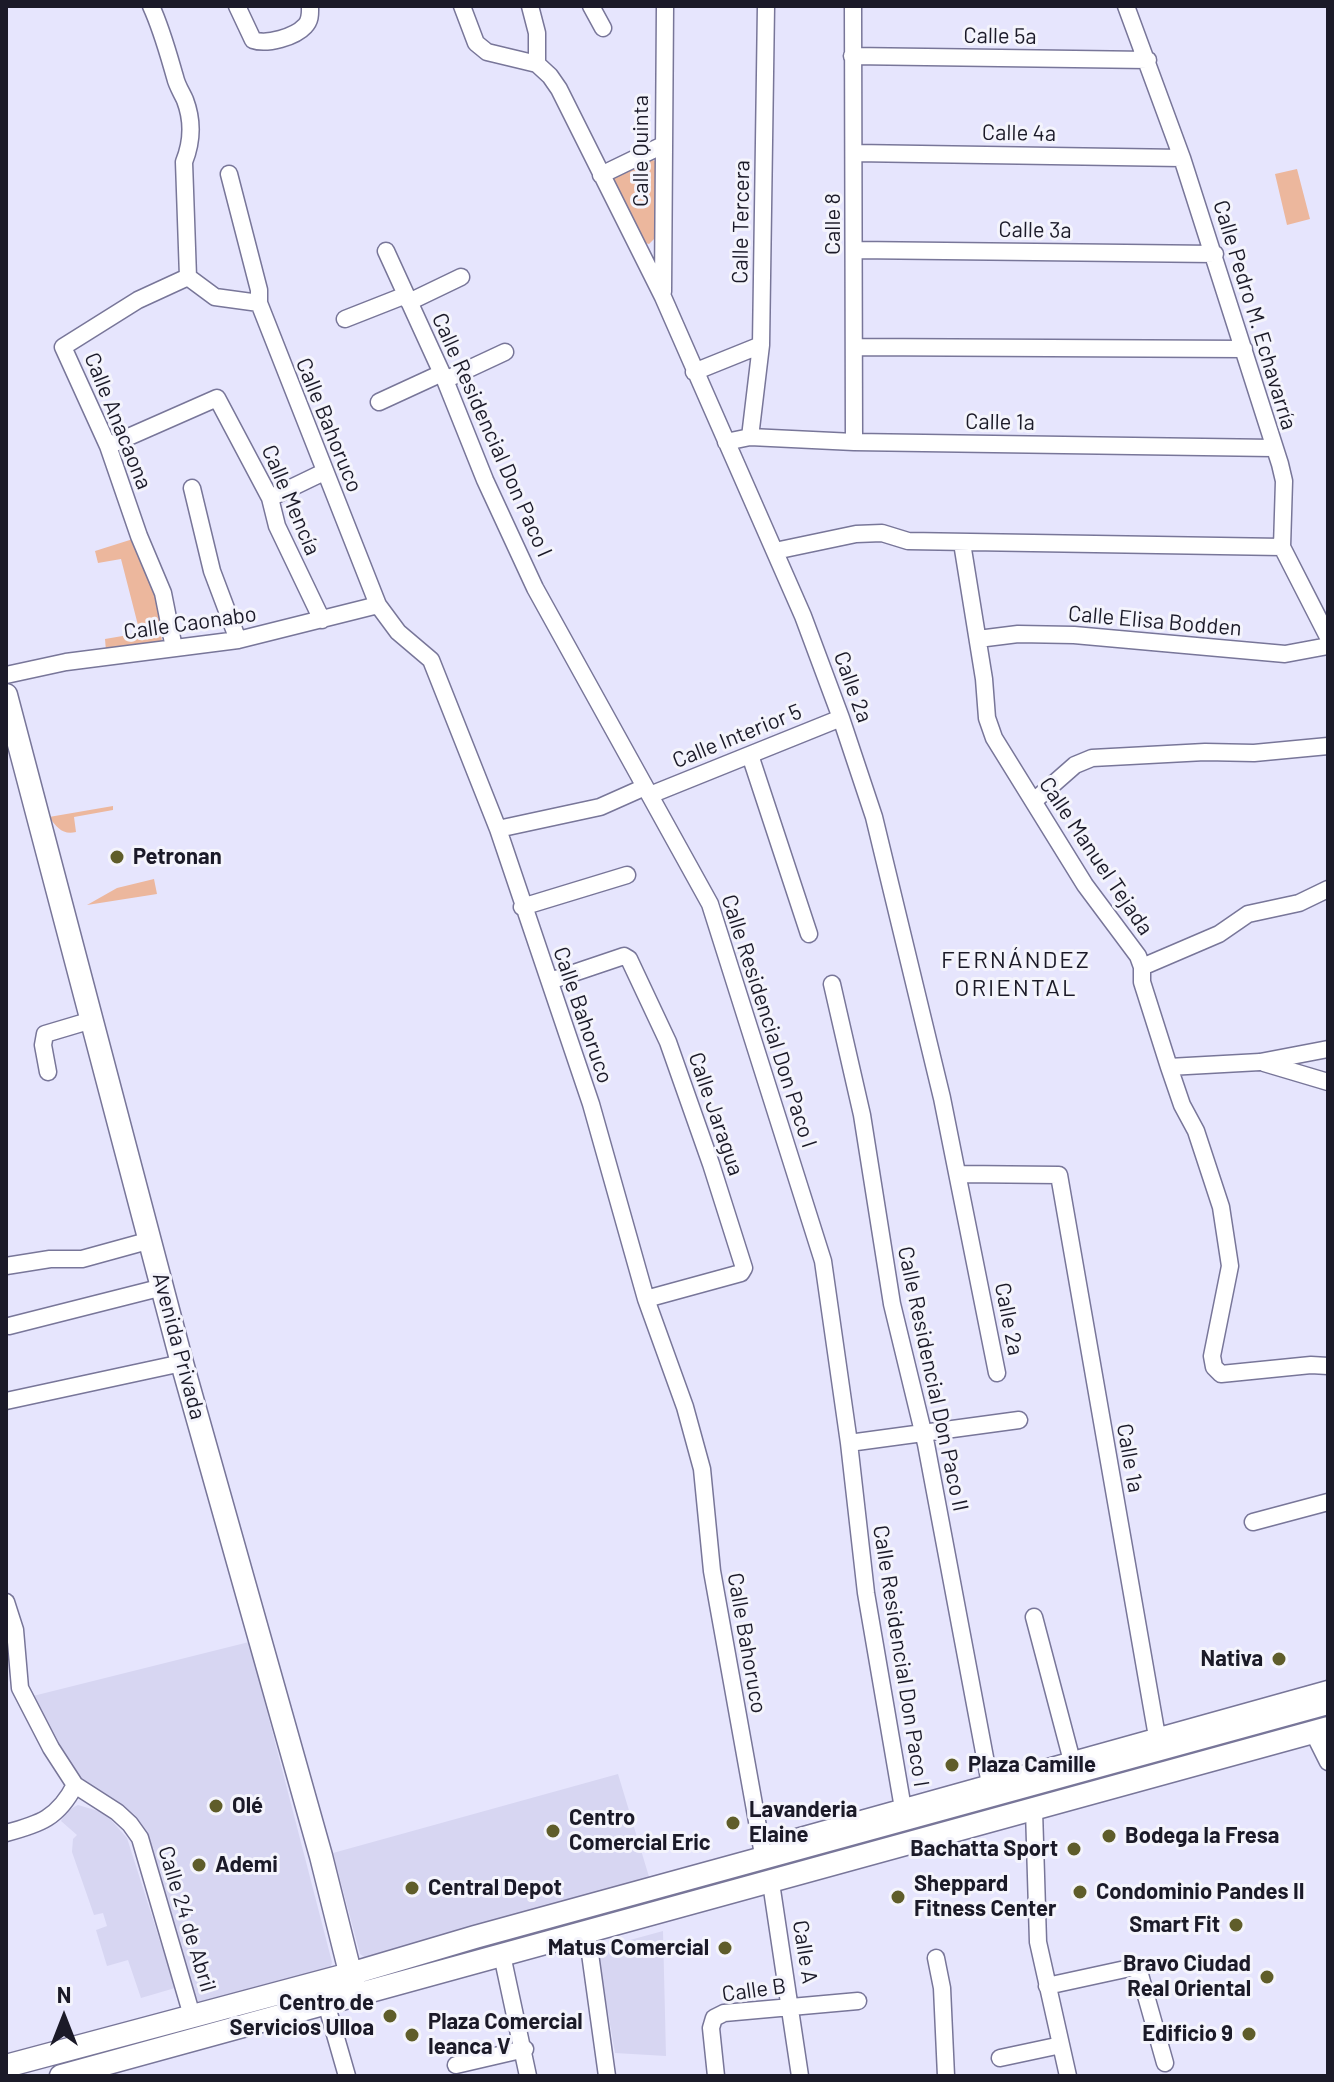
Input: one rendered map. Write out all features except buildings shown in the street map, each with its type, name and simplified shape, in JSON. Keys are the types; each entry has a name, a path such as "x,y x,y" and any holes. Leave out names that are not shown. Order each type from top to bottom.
{"main road":[{"name":"Avenida Privada","path":"6,695 182,1363 253,1606 352,1979"},
{"path":"6,2066 352,1979 475,1937 904,1813 1158,1743 1328,1703"},
{"path":"61,2076 326,2003 352,1979 502,1955 1321,1730"}],"street":[{"path":"151,6 167,44 190,123 191,145 184,162 188,277 215,297 259,303"},
{"path":"237,6 253,40 266,43 304,28 309,19 310,6"},
{"path":"462,6 476,43 487,52 537,64 537,33 530,6"},
{"path":"591,6 603,28"},
{"name":"Calle Quinta","path":"663,297 665,6"},
{"name":"Calle Tercera","path":"750,437 761,345 766,6"},
{"name":"Calle 8","path":"853,6 854,442"},
{"name":"Calle Pedro M. Echavarría","path":"1126,6 1148,60 1215,254 1284,481 1282,547 1328,637"},
{"name":"Calle 5a","path":"852,56 1148,60"},
{"name":"Calle 2a","path":"537,64 559,89 663,297 803,616 841,718 874,817 959,1174 997,1373"},
{"path":"601,175 663,145"},
{"name":"Calle 4a","path":"855,153 1182,158"},
{"name":"Calle Bahoruco","path":"229,174 259,290 259,303 324,472 378,605 398,632 431,660 498,829 591,1104 646,1299 685,1407 702,1469 712,1571 763,1854"},
{"name":"Calle 3a","path":"855,250 1215,254"},
{"name":"Calle Residencial Don Paco I","path":"386,251 535,588 710,904 825,1272 868,1607 904,1813"},
{"name":"Calle Anacaona","path":"174,648 163,593 108,446 63,347 138,300 188,277"},
{"path":"345,319 461,277"},
{"path":"694,372 761,345"},
{"path":"855,347 1244,349"},
{"path":"379,402 505,352"},
{"name":"Calle Mencía","path":"108,446 217,398 270,498 277,526 322,620"},
{"name":"Calle 1a","path":"726,442 750,437 854,442 1273,448"},
{"path":"270,498 324,472"},
{"path":"192,488 212,571 238,640"},
{"path":"775,551 856,534 882,533 908,541 962,543 1282,547"},
{"name":"Calle Manuel Tejada","path":"962,543 986,709 994,738 1085,885 1138,956 1142,982 1169,1067 1182,1105 1196,1131 1221,1207 1230,1266 1212,1356 1214,1367 1221,1374 1328,1366"},
{"name":"Calle Caonabo","path":"6,675 66,662 238,640 378,605"},
{"name":"Calle Elisa Bodden","path":"978,639 1018,634 1074,635 1285,654 1328,646"},
{"name":"Calle Interior 5","path":"498,829 600,807 750,755 841,718"},
{"path":"1034,801 1075,765 1092,758 1205,752 1254,753 1328,746"},
{"path":"750,755 809,934"},
{"path":"522,907 627,875"},
{"path":"1142,967 1219,934 1248,914 1299,903 1328,889"},
{"name":"Calle Jaragua","path":"550,981 624,956 629,959 668,1042 744,1268 741,1273 646,1299"},
{"name":"Calle Residencial Don Paco II","path":"832,984 862,1115 892,1304 922,1432 990,1784"},
{"path":"48,1072 43,1045 45,1034 92,1020"},
{"path":"1169,1067 1260,1062 1328,1049"},
{"path":"1260,1062 1328,1082"},
{"name":"Calle 1a","path":"959,1174 1059,1175 1158,1743"},
{"path":"6,1266 41,1259 82,1259 151,1240"},
{"path":"9,1326 163,1287"},
{"path":"6,1401 182,1363"},
{"path":"849,1443 1019,1420"},
{"path":"1253,1522 1328,1502"},
{"name":"Calle 24 de Abril","path":"6,1602 15,1630 20,1688 51,1748 75,1785 117,1812 140,1838 190,2009"},
{"path":"1034,1617 1072,1761"},
{"path":"904,1813 1072,1761 1158,1743 1328,1689"},
{"path":"1321,1730 1328,1762"},
{"path":"6,1833 41,1823 68,1798 75,1785"},
{"path":"1034,1810 1038,1942 1068,2076"},
{"name":"Calle A","path":"771,1883 792,2006 800,2076"},
{"path":"587,1932 607,2076"},
{"path":"502,1955 525,2049 528,2076"},
{"path":"936,1958 942,1988 946,2076"},
{"path":"1047,1986 1130,1968 1139,1971 1165,2063"},
{"path":"6,2055 190,2009 352,1979"},
{"name":"Calle B","path":"716,2076 711,2028 714,2018 724,2013 858,2001"},
{"path":"326,2003 347,2076"},
{"path":"1000,2058 1061,2045"},
{"path":"456,2065 525,2049"}],"shaded area":[{"path":"650,158 656,162 655,238 649,244 645,243 611,178"},
{"path":"1297,169 1310,219 1287,225 1275,174"},
{"path":"133,539 159,597 162,644 106,651 105,639 140,633 121,559 98,563 95,551"},
{"path":"113,806 113,810 74,817 76,832 61,830 49,817"},
{"path":"154,879 157,894 87,905 117,888"},
{"path":"249,1642 332,1962 330,1971 201,2006 194,1993 153,1855 65,1762 29,1697"},
{"path":"618,1774 653,1890 367,1959 360,1954 333,1853"},
{"path":"78,1805 105,1813 127,1838 175,1988 141,1998 128,1960 107,1966 96,1930 107,1926 103,1913 94,1915 72,1852 73,1839 77,1835 61,1821 66,1811"},
{"path":"663,1931 666,2056 615,2053 597,1949"}],"place":[{"name":"Petronan","path":"117,857"},
{"name":"Nativa","path":"1279,1659"},
{"name":"Plaza Camille","path":"952,1765"},
{"name":"Olé","path":"216,1806"},
{"name":"Lavanderia Elaine","path":"733,1823"},
{"name":"Centro Comercial Eric","path":"553,1831"},
{"name":"Bodega la Fresa","path":"1109,1836"},
{"name":"Bachatta Sport","path":"1074,1849"},
{"name":"Ademi","path":"199,1865"},
{"name":"Central Depot","path":"412,1888"},
{"name":"Condominio Pandes II","path":"1080,1892"},
{"name":"Sheppard Fitness Center","path":"898,1897"},
{"name":"Smart Fit","path":"1236,1925"},
{"name":"Matus Comercial","path":"725,1948"},
{"name":"Bravo Ciudad Real Oriental","path":"1267,1977"},
{"name":"Centro de Servicios Ulloa","path":"390,2016"},
{"name":"Edificio 9","path":"1249,2034"},
{"name":"Plaza Comercial Ieanca V","path":"412,2035"}],"district":[{"name":"FERNÁNDEZ ORIENTAL","path":"1016,974"}]}
